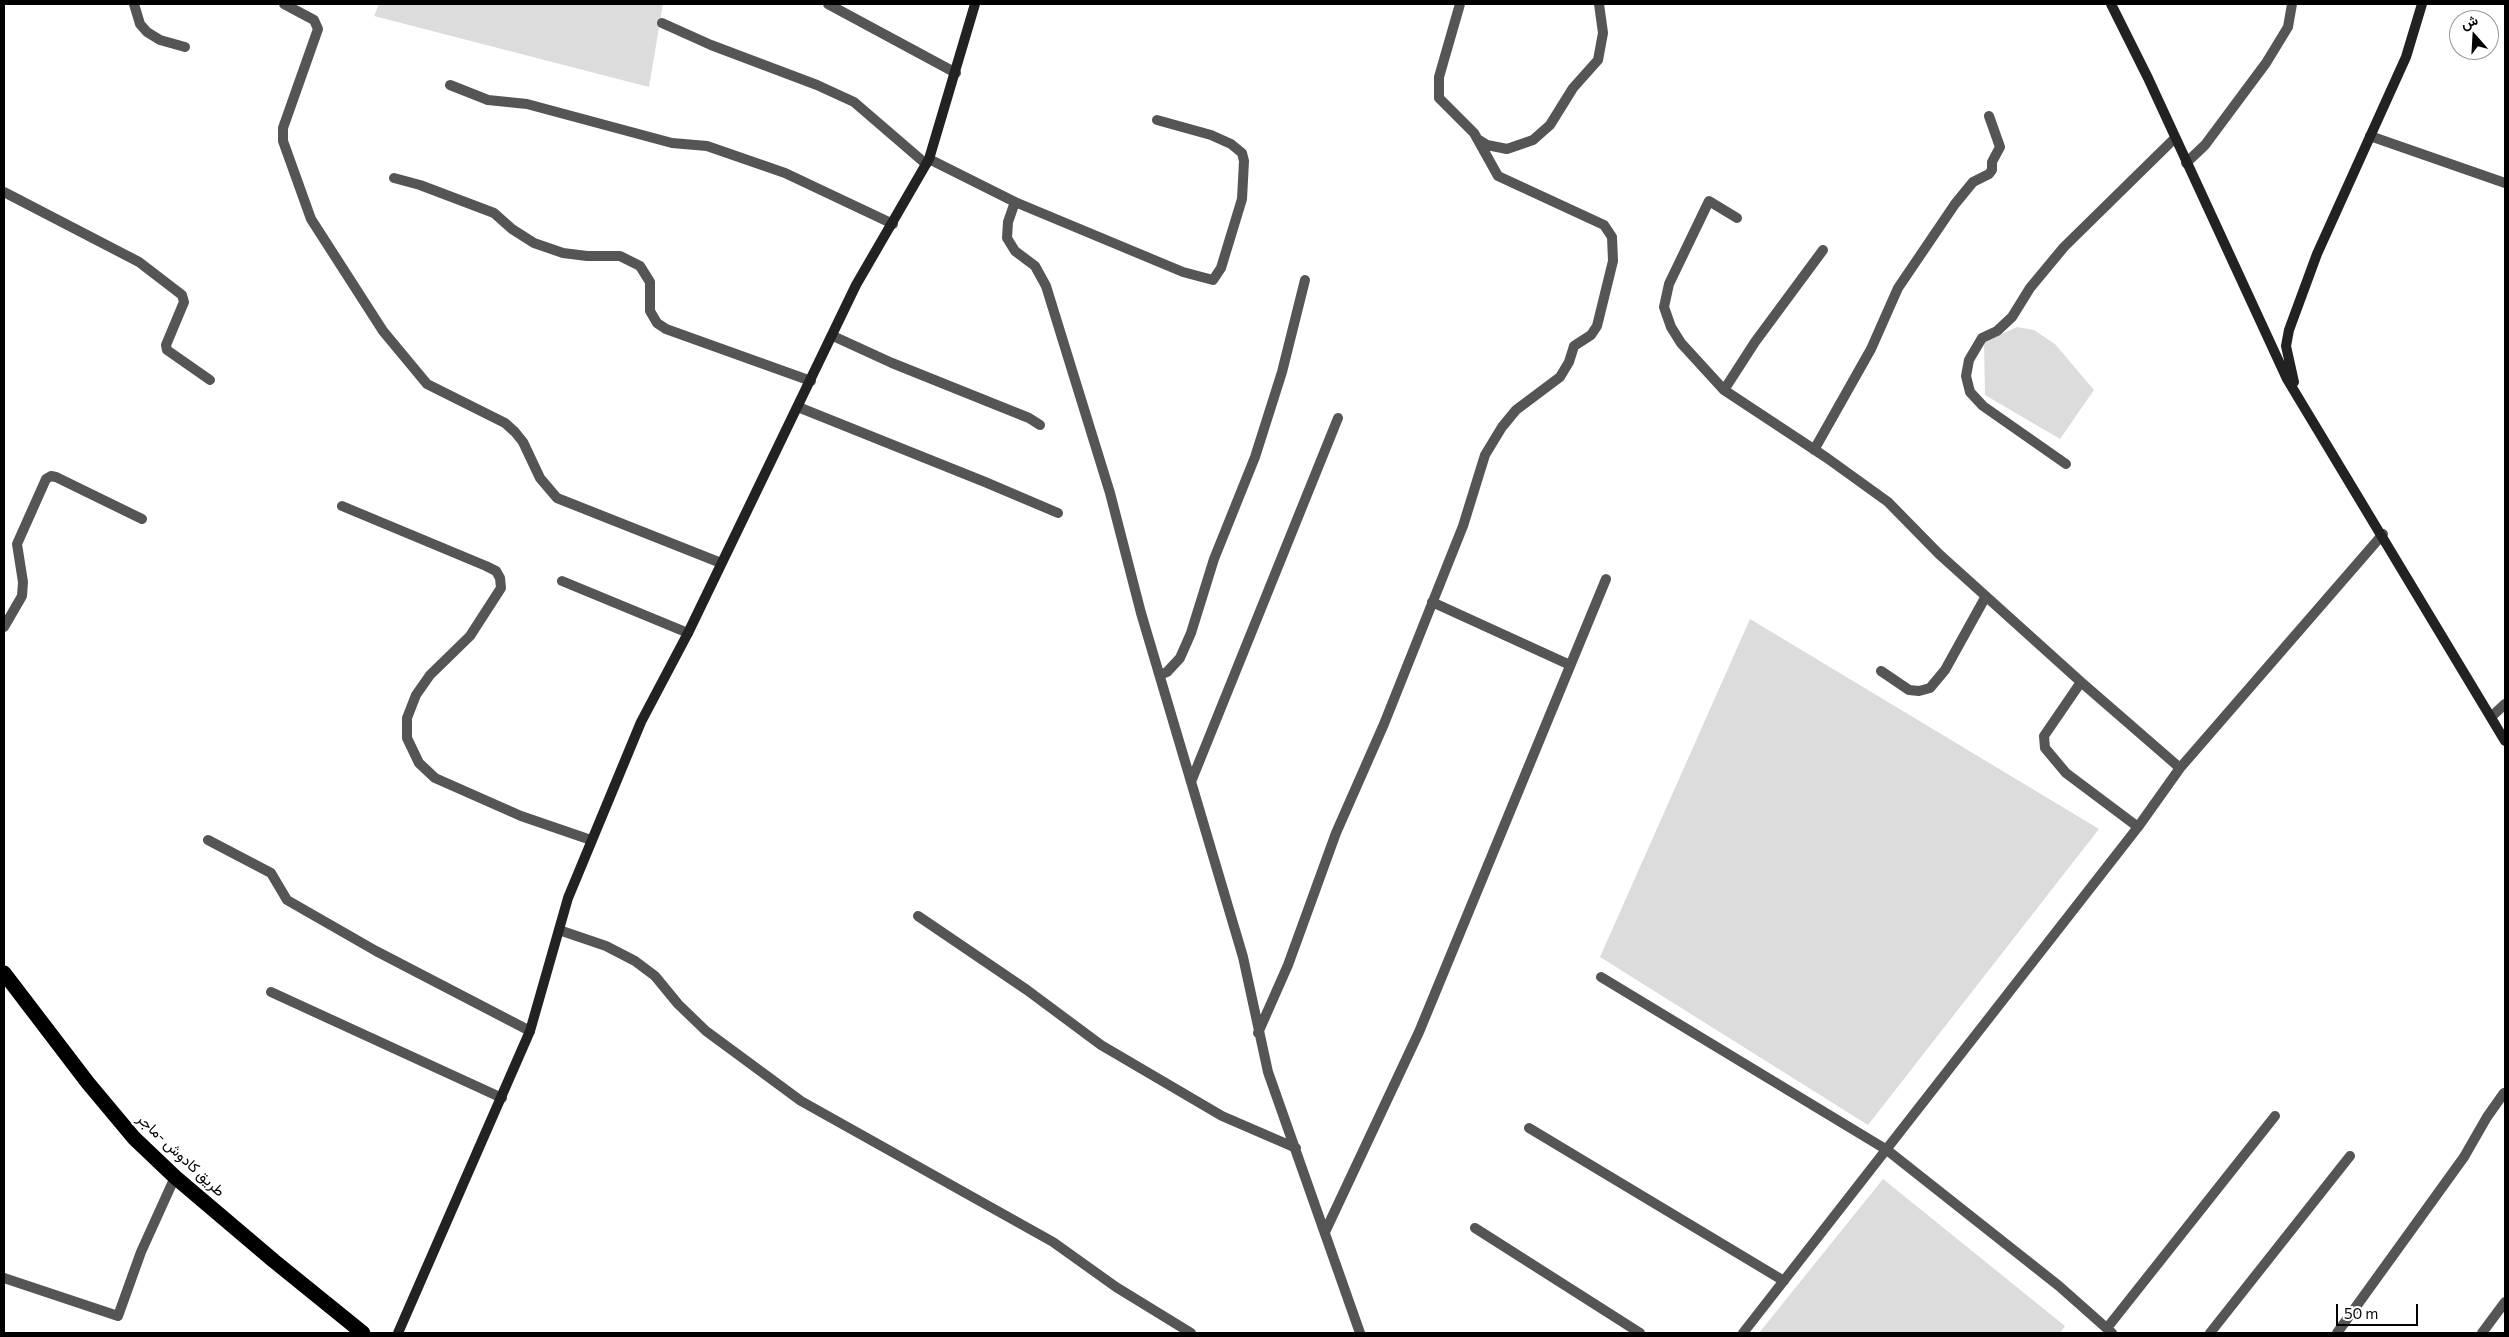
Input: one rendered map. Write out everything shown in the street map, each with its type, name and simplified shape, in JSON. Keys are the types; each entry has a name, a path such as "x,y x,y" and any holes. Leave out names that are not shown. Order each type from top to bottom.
{"highway":[{"name":"طريق كادوش -ماجر","path":"4,973 111,1112 134,1138 274,1261 363,1333"}],"street":[{"path":"134,4 140,24 147,32 160,40 185,47"},
{"path":"284,4 314,20 318,29 283,128 283,142 311,219 383,331 428,384 504,423 515,432 523,442 540,478 557,498 721,563"},
{"path":"828,4 956,73"},
{"path":"398,1333 530,1031 568,898 641,722 688,633 856,285 893,224 927,162 956,73 975,4"},
{"path":"1460,4 1443,60 1437,94 1441,102 1478,139 1487,145 1507,148 1533,140 1550,125 1573,88 1598,60 1603,33 1599,4"},
{"path":"2111,4 2225,242 2282,368 2383,534 2505,741"},
{"path":"2186,163 2204,145 2266,63 2288,27 2292,4"},
{"path":"2296,391 2286,346 2289,330 2317,254 2406,57 2422,4"},
{"path":"662,23 854,102 927,162 1015,202 1183,272 1213,280 1221,268 1242,199 1244,161 1242,153 1231,144 1211,135 1157,120"},
{"path":"450,85 488,100 527,104 672,143 707,146 785,173 893,224"},
{"path":"1814,450 1871,349 1898,288 1960,198 1974,182 1989,174 1992,170 1992,162 2000,148 1990,116"},
{"path":"2370,136 2505,183"},
{"path":"2066,464 1983,406 1970,392 1966,376 1969,360 1982,338 1997,331 2012,317 2030,288 2070,240 2175,138"},
{"path":"1258,1033 1288,965 1336,833 1384,724 1463,526 1485,455 1512,416 1560,376 1569,362 1574,346 1591,335 1597,326 1613,261 1612,237 1604,226 1498,176 1478,139"},
{"path":"394,178 420,185 494,213 512,229 534,243 563,253 588,256 620,256 640,266 650,282 650,311 661,326 811,381"},
{"path":"4,192 139,262 182,295 184,302 166,345 167,350 210,380"},
{"path":"1737,218 1709,201 1664,297 1667,317 1681,343 1724,390 1888,502 1986,596 2180,768"},
{"path":"1015,202 1008,222 1007,238 1015,251 1035,266 1046,286 1110,493 1141,613 1243,957 1268,1072 1360,1333"},
{"path":"1724,390 1755,342 1823,250"},
{"path":"1160,675 1172,668 1180,658 1191,633 1214,559 1255,457 1282,372 1305,280"},
{"path":"833,336 892,363 1029,418 1040,425"},
{"path":"798,407 1058,513"},
{"path":"1191,782 1338,418"},
{"path":"4,627 22,596 23,582 17,544 46,479 56,476 142,520"},
{"path":"342,506 486,566 496,571 500,578 500,588 470,636 430,675 416,696 407,718 406,738 418,763 435,778 520,816 591,840"},
{"path":"1742,1333 2138,827 2180,768 2383,534"},
{"path":"1325,1232 1419,1032 1606,578"},
{"path":"562,581 688,633"},
{"path":"1881,671 1909,690 1920,691 1933,685 1946,670 1986,596"},
{"path":"1432,602 1570,665"},
{"path":"2081,682 2044,736 2045,748 2066,773 2138,827"},
{"path":"2491,717 2505,704"},
{"path":"208,840 271,873 288,900 376,952 530,1031"},
{"path":"918,916 1027,990 1101,1045 1222,1116 1296,1148"},
{"path":"559,930 606,946 635,961 655,976 678,1004 706,1031 801,1101 1053,1242 1116,1287 1191,1333"},
{"path":"1601,977 1887,1150 2059,1286 2110,1331 2275,1116"},
{"path":"271,992 502,1098"},
{"path":"2337,1333 2464,1157 2487,1117 2504,1093"},
{"path":"1529,1128 1784,1281"},
{"path":"2210,1333 2350,1156"},
{"path":"4,1278 118,1316 141,1252 175,1176"},
{"path":"1475,1228 1640,1333"},
{"path":"2482,1333 2505,1302"}],"shaded area":[{"path":"379,4 663,4 649,87 374,16"},
{"path":"2017,327 2034,330 2055,344 2094,390 2060,439 1985,395 1984,342"},
{"path":"1750,619 2099,829 1868,1125 1600,957"},
{"path":"1883,1179 2065,1326 2060,1333 1759,1333"}]}
